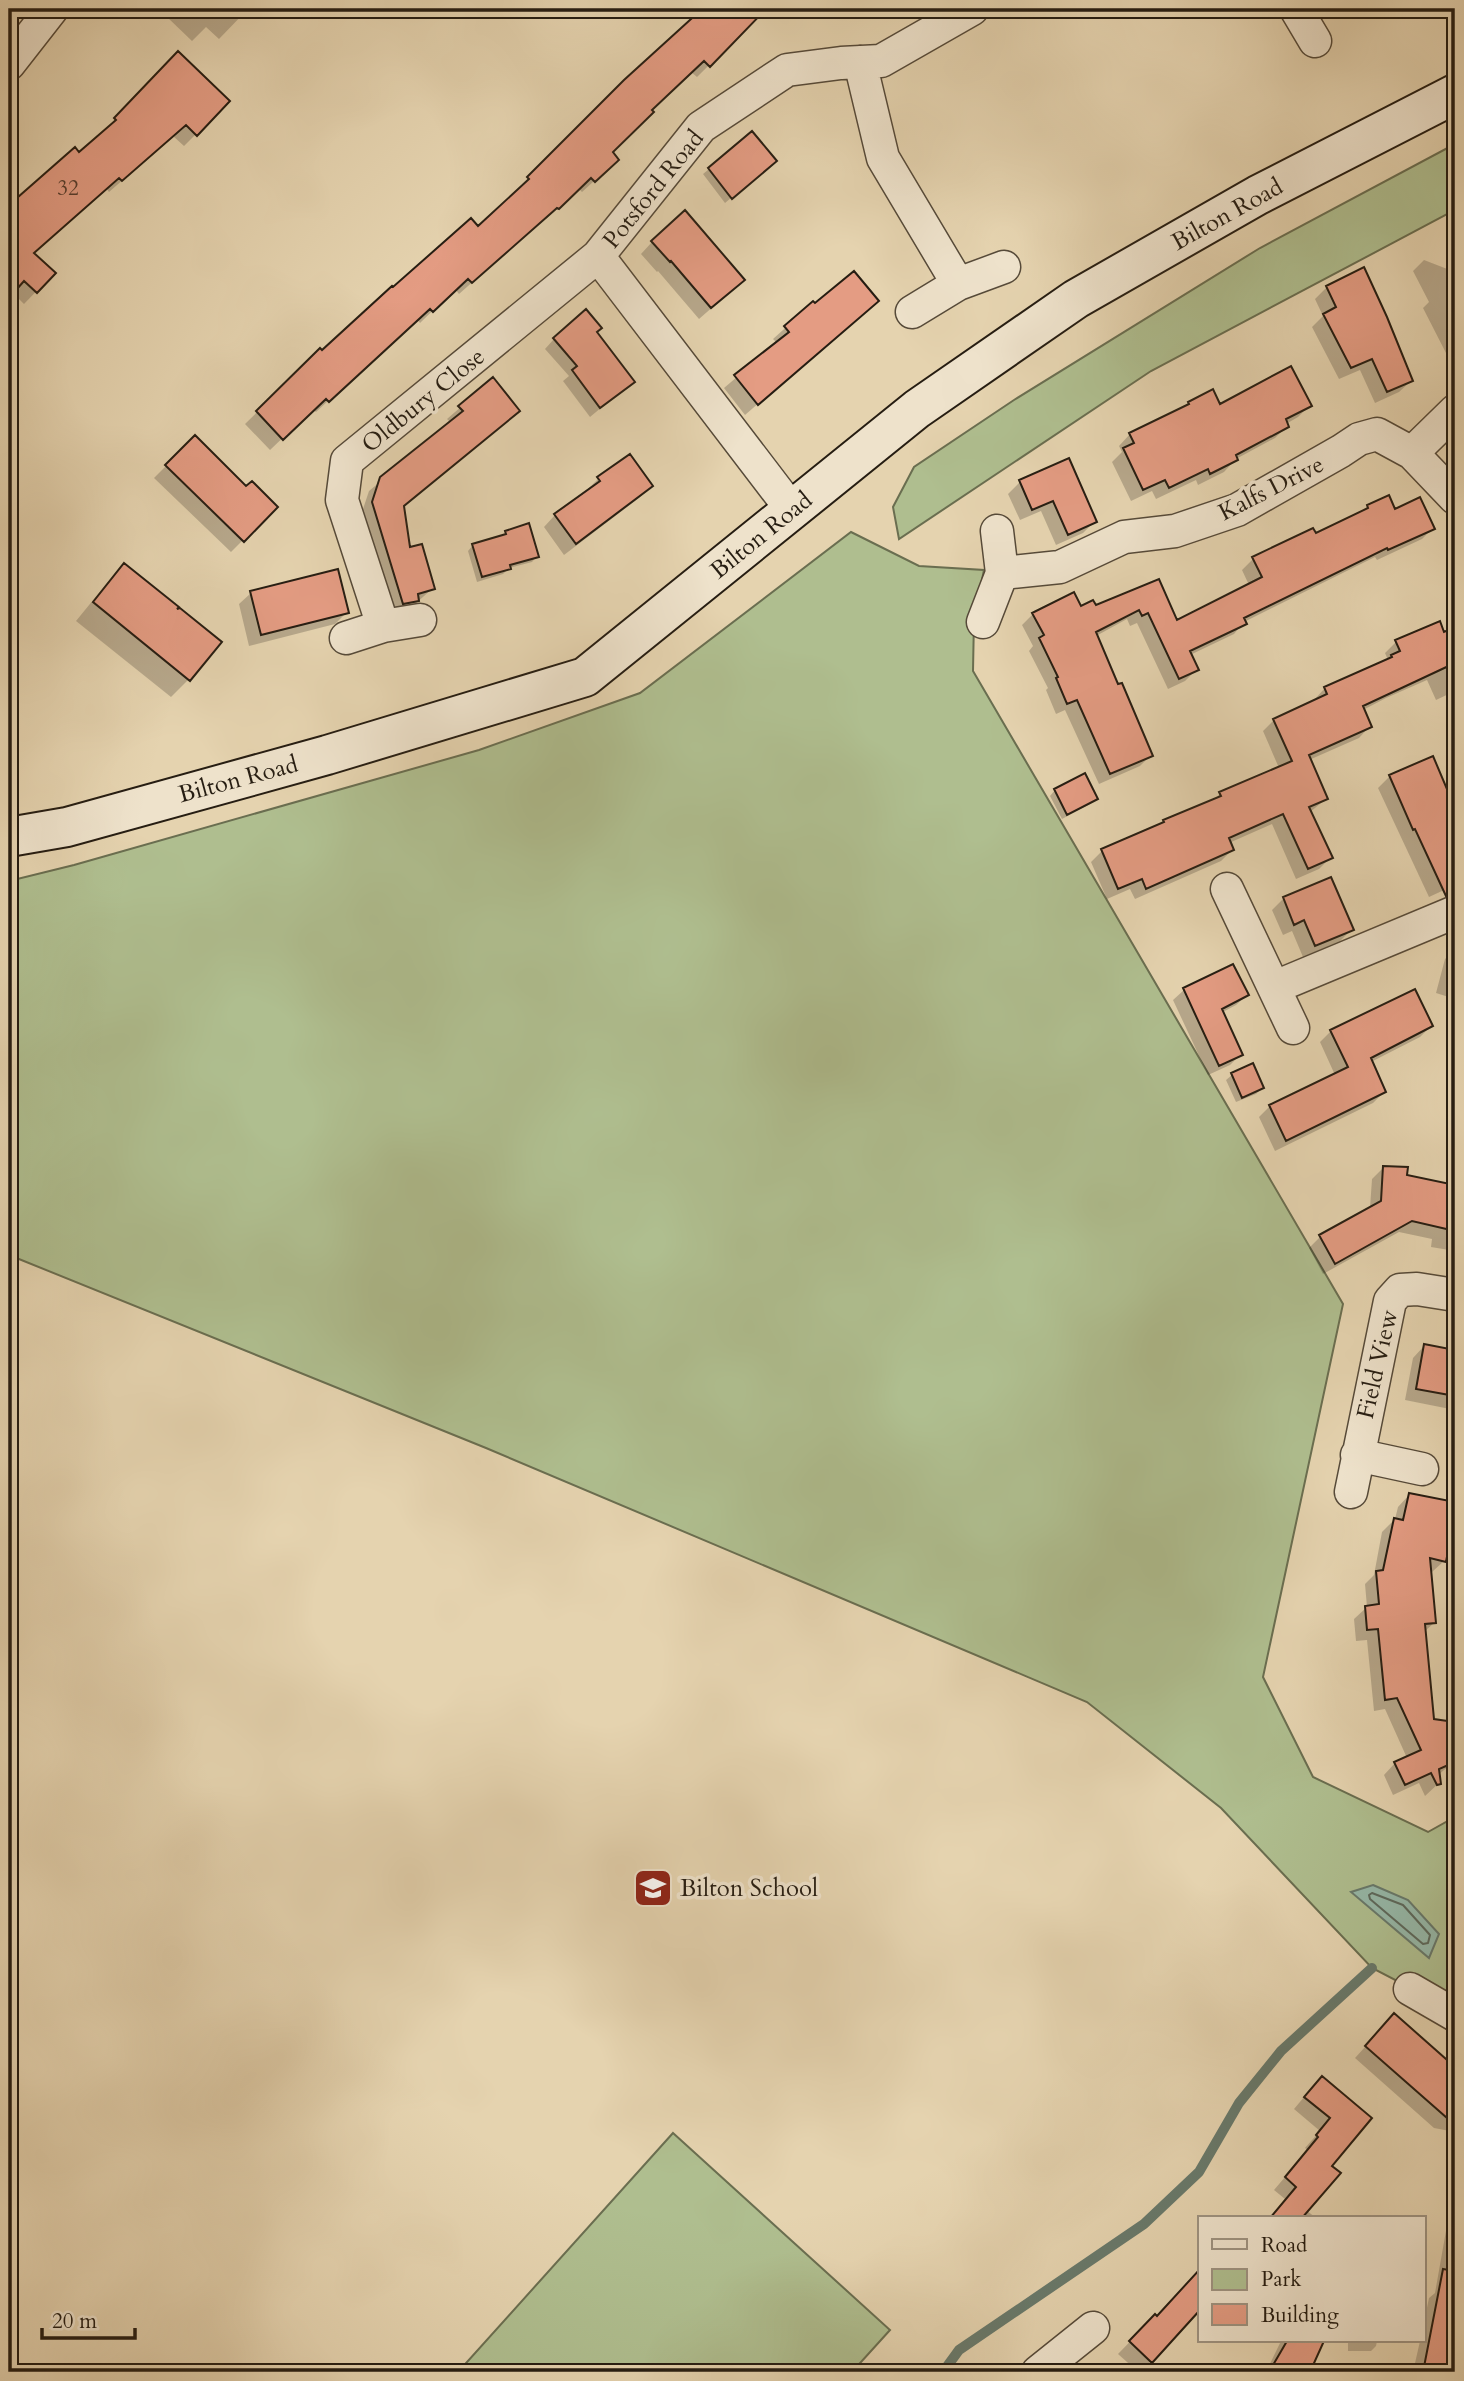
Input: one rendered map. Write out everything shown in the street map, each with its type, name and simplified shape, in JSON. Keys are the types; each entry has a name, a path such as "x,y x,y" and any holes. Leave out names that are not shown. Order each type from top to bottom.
{"main road":[{"name":"Bilton Road","path":"9,837 67,827 327,755 585,677 917,409 1076,299 1258,195 1455,94"}],"street":[{"path":"9,64 52,9"},
{"name":"Potsford Road","path":"598,256 701,127 787,70 881,61 972,9"},
{"path":"1296,9 1315,41"},
{"path":"860,62 883,158 958,284"},
{"path":"598,256 792,510"},
{"name":"Oldbury Close","path":"383,626 342,500 347,461 598,256"},
{"path":"912,312 958,284 1004,267"},
{"path":"1412,453 1455,411"},
{"name":"Kalfs Drive","path":"1002,573 1060,567 1124,537 1175,531 1237,510 1341,452 1359,439 1377,434 1412,453 1455,498"},
{"path":"983,622 1002,573 997,531"},
{"path":"346,638 383,626 420,620"},
{"path":"1227,889 1293,1028"},
{"path":"1275,987 1455,912"},
{"name":"Field View","path":"1350,1492 1390,1301 1400,1290 1417,1289 1455,1295"},
{"path":"1357,1455 1422,1469"},
{"path":"1410,1989 1455,2015"},
{"path":"1038,2372 1093,2328"}],"green space":[{"path":"1455,144 1455,210 1151,371 899,539 893,507 914,467 1014,400 1260,248"},
{"path":"851,532 919,566 984,570 974,618 973,671 1343,1304 1263,1677 1313,1777 1428,1832 1455,1817 1455,2011 1372,1968 1221,1808 1087,1702 486,1448 9,1255 9,881 479,750 640,693"},
{"path":"673,2133 890,2330 852,2372 458,2372"}],"water":[{"path":"1373,1885 1408,1900 1439,1934 1429,1958 1351,1892"}],"building":[{"path":"702,9 766,9 710,67 704,61 652,110 654,112 613,152 619,160 595,182 591,178 472,283 468,279 433,312 430,309 329,402 326,399 283,440 256,411 320,348 322,350 471,218 478,226 529,179 527,177 624,80"},
{"path":"178,51 230,101 197,136 186,125 122,181 119,178 34,253 56,273 37,293 24,281 9,298 9,205 75,147 79,152 116,120 114,118"},
{"path":"752,131 777,161 732,199 708,168"},
{"path":"685,210 745,280 711,308 651,241"},
{"path":"1364,267 1413,381 1387,392 1372,359 1351,368 1323,314 1336,307 1326,286"},
{"path":"854,271 879,301 758,405 734,375 789,332 784,326"},
{"path":"586,309 602,328 597,332 635,382 600,408 572,370 577,366 553,338"},
{"path":"1291,366 1312,406 1286,419 1289,427 1236,455 1238,460 1210,474 1208,469 1169,488 1165,480 1143,490 1123,448 1134,443 1129,433 1189,404 1188,402 1213,389 1220,404"},
{"path":"493,377 520,411 404,506 410,547 422,544 435,589 418,594 419,601 403,604 372,502 380,477 463,411 458,406"},
{"path":"195,435 246,486 252,481 278,507 244,542 165,465"},
{"path":"630,454 653,486 576,544 554,514 600,481 597,477"},
{"path":"1069,458 1097,522 1068,535 1053,501 1032,510 1019,480"},
{"path":"1389,495 1395,509 1420,497 1435,529 1388,550 1387,548 1244,618 1247,624 1190,651 1199,670 1179,679 1148,613 1142,616 1139,610 1096,632 1118,684 1122,683 1153,756 1110,774 1077,700 1067,704 1056,678 1058,677 1039,638 1044,635 1032,613 1074,592 1081,606 1093,600 1096,605 1159,579 1177,620 1262,577 1252,557 1313,528 1316,533"},
{"path":"529,523 539,557 482,577 472,544 506,534 505,531"},
{"path":"124,563 179,607 177,609 180,608 222,642 190,681 93,602"},
{"path":"338,569 349,613 261,635 250,591"},
{"path":"1440,621 1444,632 1455,627 1455,663 1363,706 1372,727 1309,755 1328,799 1309,807 1333,858 1308,869 1283,814 1229,838 1234,850 1146,889 1142,879 1118,889 1101,849 1221,796 1219,792 1292,761 1273,719 1327,694 1324,687 1392,657 1391,655 1400,651 1395,640"},
{"path":"1433,756 1455,808 1455,894 1446,896 1389,775"},
{"path":"1085,773 1098,799 1067,815 1054,789"},
{"path":"1331,877 1354,930 1315,946 1304,920 1294,925 1283,897"},
{"path":"1233,964 1249,995 1222,1009 1243,1055 1219,1066 1183,988"},
{"path":"1415,989 1433,1026 1371,1058 1386,1092 1286,1141 1269,1105 1348,1067 1330,1030"},
{"path":"1253,1063 1264,1088 1242,1098 1231,1073"},
{"path":"1383,1166 1408,1167 1407,1175 1455,1185 1455,1231 1412,1221 1335,1264 1319,1235 1381,1201"},
{"path":"1424,1344 1455,1350 1455,1396 1416,1389"},
{"path":"1409,1493 1455,1502 1446,1562 1430,1558 1436,1623 1425,1624 1434,1719 1455,1722 1455,1762 1439,1769 1441,1784 1437,1785 1431,1773 1405,1785 1394,1762 1421,1750 1397,1698 1385,1700 1378,1629 1367,1630 1365,1606 1379,1604 1376,1571 1383,1570 1394,1518 1403,1520"},
{"path":"1394,2013 1455,2067 1455,2125 1365,2046"},
{"path":"1322,2076 1372,2118 1332,2166 1341,2173 1304,2216 1272,2216 1296,2187 1285,2177 1330,2118 1304,2097"},
{"path":"1443,2269 1455,2271 1453,2372 1423,2372"},
{"path":"1198,2271 1198,2312 1152,2363 1129,2341 1155,2314 1157,2316"},
{"path":"1286,2342 1324,2342 1310,2372 1269,2372"}],"waterway":[{"path":"943,2372 959,2350 1144,2224 1199,2172 1239,2103 1281,2051 1372,1968"}],"place":[{"name":"Bilton School","path":"653,1888"}]}
